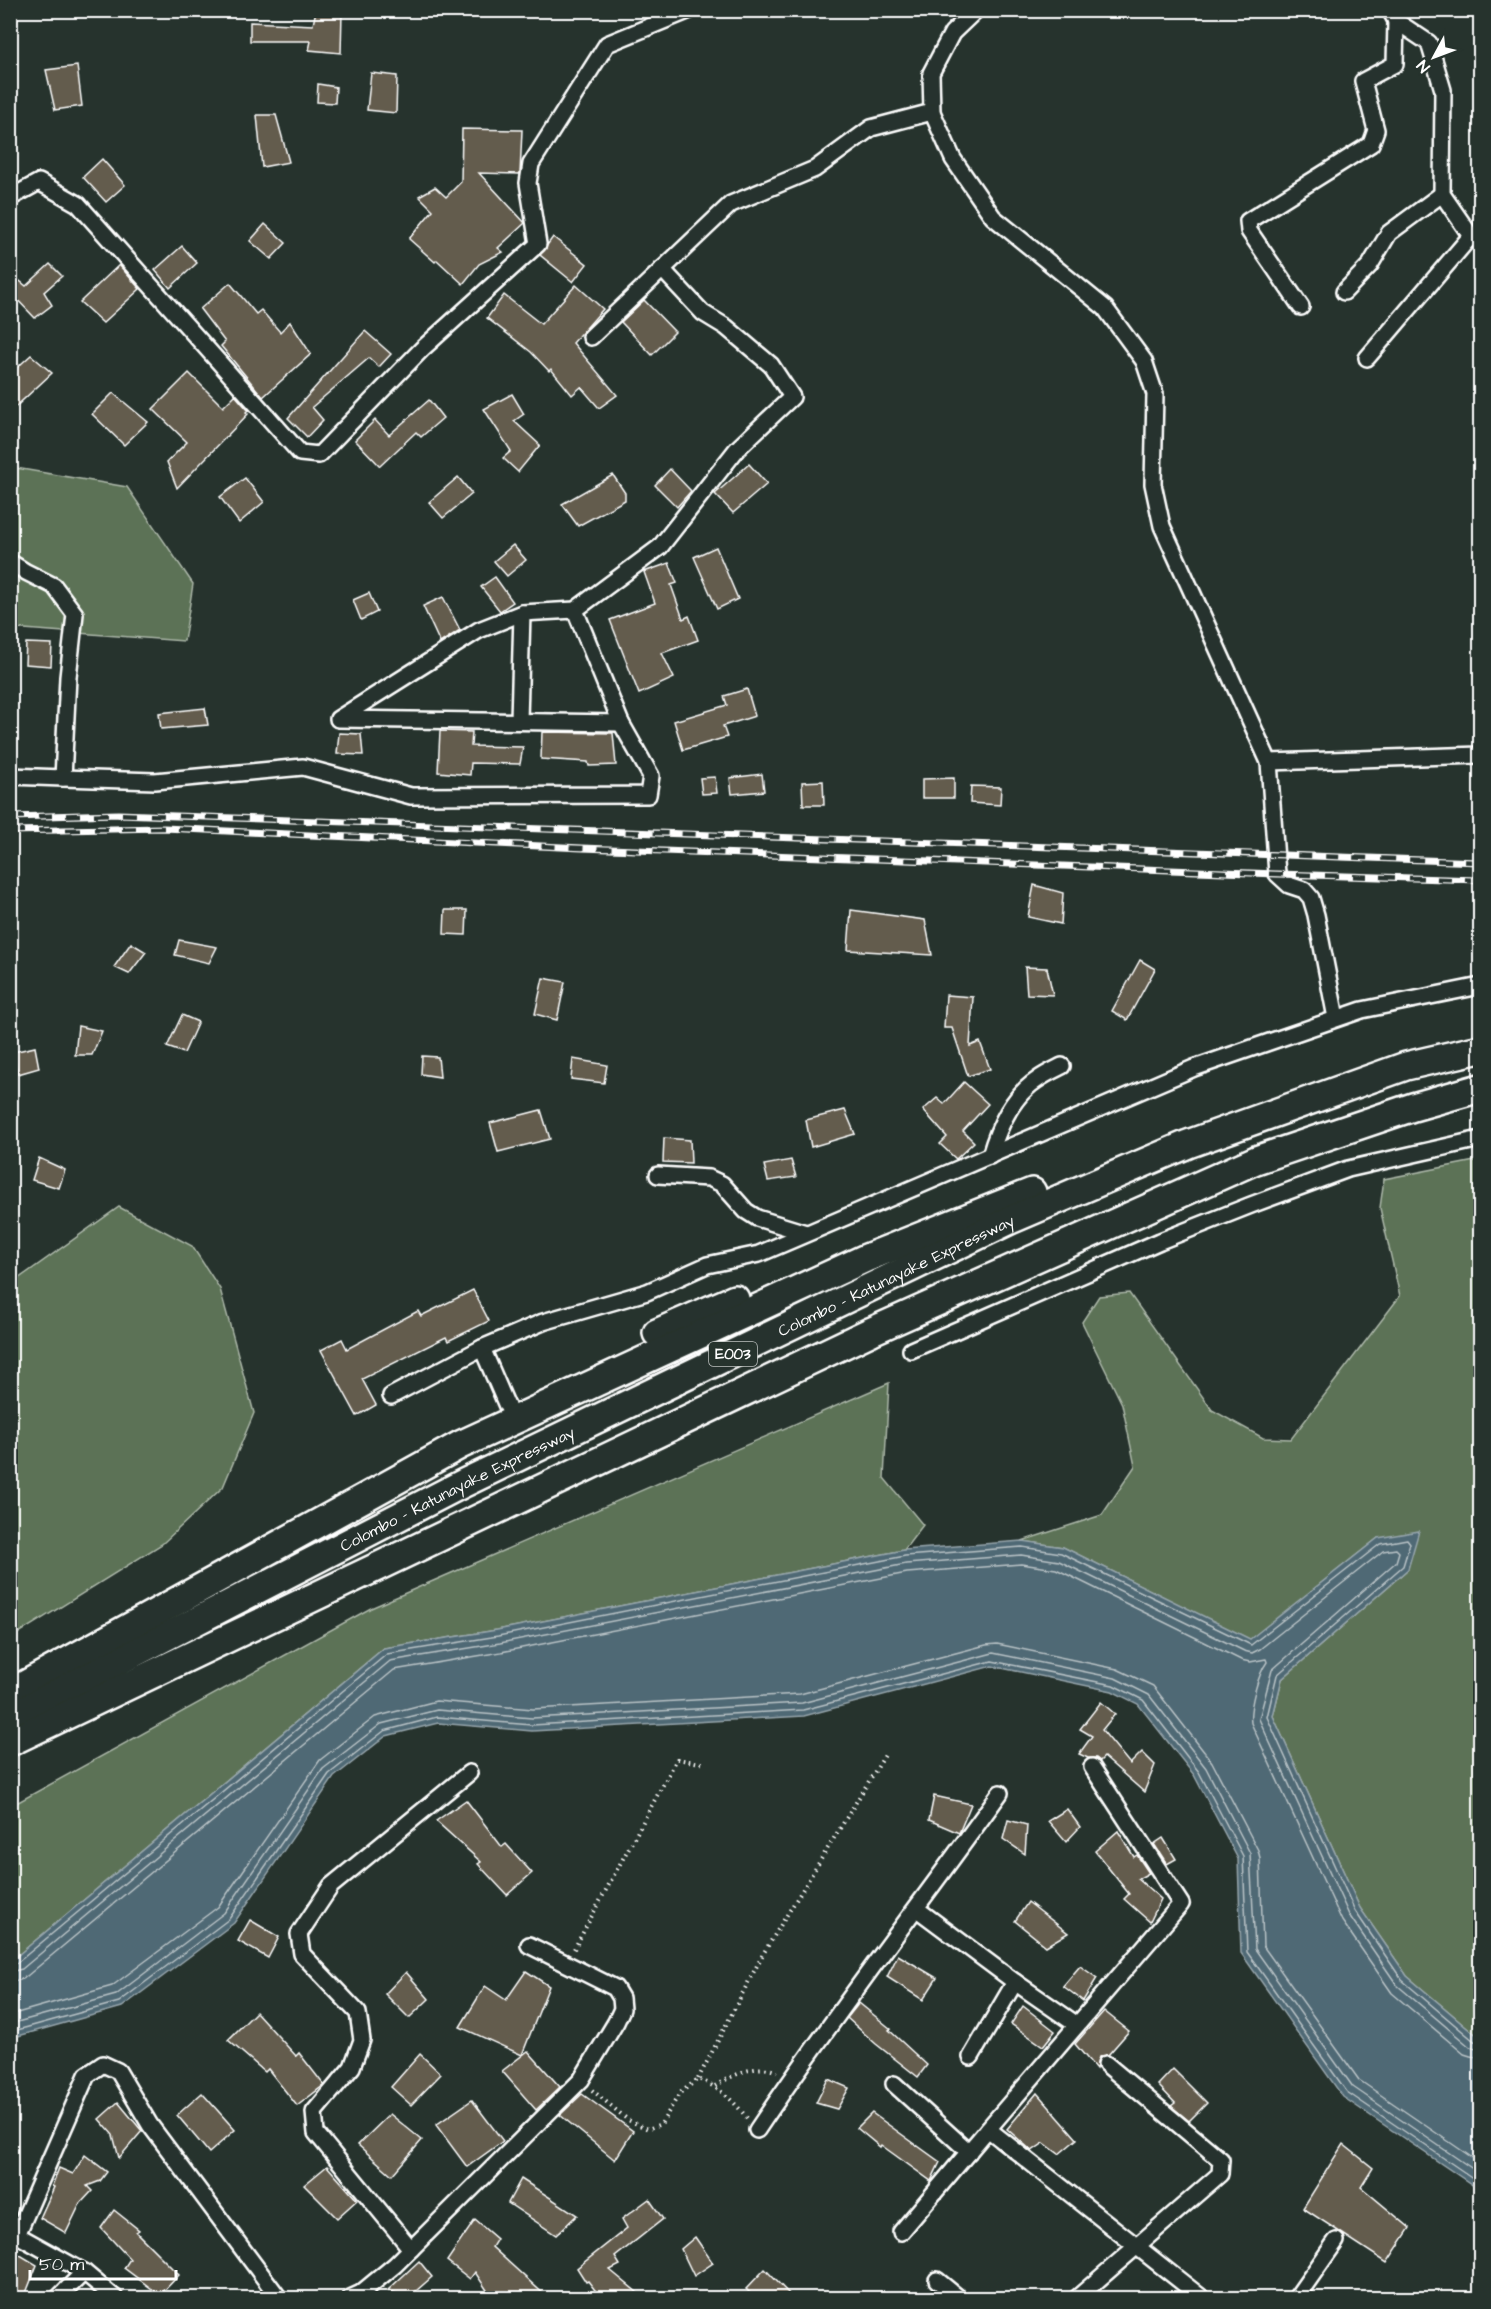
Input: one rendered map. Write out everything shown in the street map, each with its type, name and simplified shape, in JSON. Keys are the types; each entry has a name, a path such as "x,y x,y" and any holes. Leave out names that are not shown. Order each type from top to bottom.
{"highway":[{"name":"Colombo - Katunayake Expressway","path":"10,1717 464,1483 1010,1220 1206,1138 1406,1066 1480,1049"},
{"name":"Colombo - Katunayake Expressway","path":"10,1742 872,1331 1256,1160 1413,1107 1480,1088"},
{"path":"10,1693 460,1445 866,1258 1058,1181 1206,1138"},
{"path":"10,1706 468,1462 965,1232 1122,1172"},
{"path":"10,1683 107,1620 507,1406 708,1310 862,1247 1012,1199"}],"street":[{"path":"10,198 39,182 78,204 300,453 319,455 422,349 538,244 528,183 531,164 607,44 690,10"},
{"path":"976,10 952,33 931,73 932,112 953,159 993,217 1105,308 1144,361 1155,394 1153,484 1162,526 1269,762 1277,874 1289,885 1304,890 1311,898 1336,1018"},
{"path":"1367,358 1476,238 1442,194 1443,90 1429,43 1393,16"},
{"path":"1301,307 1249,231 1248,221 1371,144 1377,130 1363,81 1395,64 1393,16"},
{"path":"591,337 731,204 815,169 871,128 932,112"},
{"path":"1344,292 1370,266 1389,233 1442,194"},
{"path":"621,723 338,719 479,630 522,613 575,610 660,547 737,450 792,397 771,365 726,327 703,313 662,269"},
{"path":"10,562 54,586 75,614 68,677 63,778"},
{"path":"10,776 155,781 303,767 411,796 648,795 651,776 621,723 575,610"},
{"path":"519,720 522,613"},
{"path":"1269,762 1480,755"},
{"path":"391,1396 482,1348 543,1322 647,1292 707,1264 759,1254 1194,1068 1362,1010 1480,986"},
{"path":"990,1156 998,1130 1013,1104 1035,1080 1062,1066"},
{"path":"911,1350 1160,1241 1348,1169 1480,1139"},
{"path":"658,1175 709,1178 722,1184 746,1211 757,1218 806,1233"},
{"path":"482,1348 507,1406"},
{"path":"901,2232 1181,1904 1092,1767"},
{"path":"411,2249 316,2133 314,2112 352,2067 362,2040 358,2013 302,1954 299,1934 331,1886 470,1773"},
{"path":"757,2130 812,2048 1000,1794"},
{"path":"917,1909 1077,2025"},
{"path":"358,2297 395,2265 581,2080 616,2022 621,2009 621,1998 615,1988 529,1945"},
{"path":"971,2057 1015,1982"},
{"path":"115,2298 84,2272 14,2233 87,2075 103,2064 118,2071 150,2126 279,2298"},
{"path":"1086,2296 1136,2247 1220,2174 1221,2160 1106,2064"},
{"path":"894,2084 969,2152"},
{"path":"988,2129 1202,2298"},
{"path":"1296,2298 1336,2241"},
{"path":"58,2298 84,2272"},
{"path":"937,2280 959,2298"}],"path":[{"path":"581,2080 628,2120 648,2129 661,2124 680,2093 698,2079 763,1954 885,1755"},
{"path":"566,1963 677,1759 706,1764"},
{"path":"715,2086 736,2074 767,2067 792,2078"},
{"path":"698,2079 715,2086 735,2102 757,2130"}],"green space":[{"path":"10,467 127,487 193,584 184,641 11,628"},
{"path":"1480,1160 1480,2038 1407,1976 1360,1908 1273,1716 1282,1679 1408,1569 1378,1538 1250,1640 1063,1547 1022,1541 1102,1515 1135,1466 1122,1404 1082,1322 1099,1296 1129,1293 1212,1410 1263,1438 1291,1439 1400,1296 1380,1208 1384,1179"},
{"path":"119,1207 192,1246 220,1289 254,1413 223,1487 162,1544 11,1638 11,1284"},
{"path":"889,1383 884,1478 923,1525 904,1550 497,1630 384,1648 11,1961 11,1806 371,1608"}],"water":[{"path":"1419,1531 1408,1569 1282,1679 1273,1716 1360,1908 1407,1976 1480,2038 1480,2190 1343,2097 1241,1953 1238,1859 1194,1775 1138,1704 1112,1691 992,1666 804,1716 532,1731 438,1723 386,1736 334,1777 234,1923 122,2007 11,2038 11,1961 384,1648 497,1630 904,1550 1022,1541 1063,1547 1250,1639 1378,1538"}],"building":[{"path":"316,10 342,12 341,53 309,50 311,41 250,41 250,22 313,25"},
{"path":"77,66 82,106 55,110 46,70"},
{"path":"371,73 397,76 396,113 367,110"},
{"path":"318,84 336,87 335,103 317,102"},
{"path":"257,115 276,115 289,162 262,167"},
{"path":"462,129 522,130 520,174 479,173 525,223 498,248 503,252 479,264 463,284 409,239 433,210 419,196 435,187 446,197 461,182"},
{"path":"102,159 125,185 106,202 83,177"},
{"path":"265,224 286,243 271,259 250,241"},
{"path":"553,237 587,264 573,282 540,255"},
{"path":"182,246 197,263 170,288 155,270"},
{"path":"50,264 62,276 44,292 52,305 35,318 10,292 10,273 26,286"},
{"path":"119,265 140,289 103,323 80,302"},
{"path":"230,283 256,314 261,310 280,332 290,322 311,354 263,397 221,346 225,342 200,309"},
{"path":"576,285 603,309 573,343 617,395 599,408 581,387 572,395 551,369 549,371 531,352 487,318 504,295 541,324"},
{"path":"644,300 675,332 652,355 621,322"},
{"path":"365,331 391,354 379,367 369,358 312,407 323,420 307,437 288,418"},
{"path":"31,355 52,373 10,412 10,374"},
{"path":"189,373 223,407 235,395 248,410 246,412 248,414 177,488 167,462 187,442 153,409"},
{"path":"113,393 148,422 124,445 92,414"},
{"path":"512,394 524,414 514,421 540,445 518,472 503,458 511,451 484,409"},
{"path":"429,400 443,418 421,437 416,432 380,466 355,440 375,420 389,435"},
{"path":"749,464 767,484 733,513 715,494"},
{"path":"670,469 691,491 677,507 655,485"},
{"path":"613,475 625,493 625,500 578,526 562,504"},
{"path":"458,477 472,494 443,518 429,502"},
{"path":"245,478 264,502 239,523 220,497"},
{"path":"513,545 526,560 507,576 494,561"},
{"path":"716,547 738,599 717,609 694,557"},
{"path":"669,563 677,583 671,585 683,619 689,616 698,640 662,653 674,678 639,694 610,620 655,603 644,572"},
{"path":"495,577 513,602 500,611 481,587"},
{"path":"369,593 377,612 361,620 353,600"},
{"path":"443,597 460,630 440,643 423,606"},
{"path":"26,643 52,644 51,666 25,664"},
{"path":"747,689 755,716 723,726 727,737 683,750 674,721 727,705 724,696"},
{"path":"205,708 208,725 161,729 159,713"},
{"path":"440,731 472,732 471,746 523,747 520,764 471,763 470,775 438,772"},
{"path":"542,732 613,733 616,765 589,766 588,762 541,759"},
{"path":"339,733 361,734 363,755 337,754"},
{"path":"762,774 764,791 732,794 730,778"},
{"path":"715,777 717,793 702,794 700,778"},
{"path":"954,778 954,798 922,798 922,779"},
{"path":"823,781 824,805 803,805 802,782"},
{"path":"971,786 1001,787 1000,805 970,803"},
{"path":"1034,885 1063,893 1061,924 1028,917"},
{"path":"445,910 467,910 466,935 444,934"},
{"path":"851,910 925,920 932,955 848,950"},
{"path":"179,940 217,947 209,963 175,955"},
{"path":"131,943 146,952 129,974 114,967"},
{"path":"1140,960 1155,969 1127,1020 1112,1011"},
{"path":"1025,967 1047,968 1053,995 1027,994"},
{"path":"543,978 565,982 557,1020 535,1014"},
{"path":"946,995 973,997 970,1046 980,1042 990,1069 968,1076 952,1028 944,1028"},
{"path":"182,1015 198,1022 184,1053 167,1047"},
{"path":"78,1026 102,1031 92,1055 75,1055"},
{"path":"35,1047 39,1068 18,1074 13,1052"},
{"path":"422,1056 438,1057 440,1077 421,1074"},
{"path":"573,1059 607,1065 604,1083 571,1079"},
{"path":"964,1082 988,1104 963,1131 974,1142 956,1159 940,1144 947,1137 923,1110 937,1098 944,1104"},
{"path":"541,1110 550,1139 498,1152 490,1123"},
{"path":"845,1110 855,1134 811,1147 806,1120"},
{"path":"664,1138 690,1140 691,1163 663,1162"},
{"path":"39,1158 65,1170 59,1188 32,1180"},
{"path":"791,1160 796,1177 768,1181 764,1165"},
{"path":"473,1290 489,1321 448,1341 446,1337 362,1379 376,1405 357,1416 321,1350 342,1339 347,1349 418,1311 421,1316"},
{"path":"1101,1702 1115,1714 1102,1730 1130,1764 1142,1752 1155,1765 1144,1792 1104,1757 1100,1761 1079,1754 1092,1736 1080,1729"},
{"path":"934,1796 971,1804 959,1833 929,1820"},
{"path":"466,1800 502,1847 506,1844 532,1873 507,1895 478,1864 481,1862 436,1821"},
{"path":"1067,1809 1080,1827 1066,1842 1048,1821"},
{"path":"1008,1820 1027,1825 1025,1854 1003,1839"},
{"path":"1118,1831 1134,1857 1137,1855 1149,1873 1138,1879 1161,1899 1150,1922 1124,1899 1129,1894 1095,1851"},
{"path":"1163,1838 1176,1859 1167,1864 1154,1844"},
{"path":"1028,1902 1068,1933 1046,1946 1015,1921"},
{"path":"250,1920 279,1937 268,1958 238,1941"},
{"path":"898,1955 937,1978 923,2000 887,1977"},
{"path":"1080,1966 1097,1978 1083,2001 1063,1986"},
{"path":"526,1971 549,1986 522,2055 460,2027 485,1986 506,2000"},
{"path":"406,1972 429,1999 409,2018 385,1994"},
{"path":"859,2003 891,2029 889,2030 927,2065 918,2077 847,2018"},
{"path":"1023,2006 1055,2031 1043,2046 1011,2024"},
{"path":"1104,2011 1129,2031 1108,2055 1099,2057 1096,2069 1075,2044"},
{"path":"256,2012 296,2056 299,2053 324,2085 297,2106 268,2069 265,2072 228,2040"},
{"path":"528,2051 560,2087 536,2110 502,2071"},
{"path":"420,2054 441,2074 411,2105 391,2087"},
{"path":"1173,2069 1207,2103 1189,2121 1171,2106 1175,2103 1158,2085"},
{"path":"828,2079 849,2088 837,2109 816,2103"},
{"path":"202,2093 235,2130 209,2153 177,2115"},
{"path":"1037,2093 1077,2139 1059,2154 1044,2143 1032,2151 1007,2129"},
{"path":"582,2094 633,2131 615,2160 560,2115"},
{"path":"472,2100 503,2141 467,2167 436,2125"},
{"path":"118,2102 142,2131 119,2158 113,2135 99,2119"},
{"path":"872,2113 940,2162 931,2181 881,2145 880,2147 857,2128"},
{"path":"390,2114 422,2140 392,2175 358,2145"},
{"path":"1343,2144 1373,2168 1361,2187 1410,2228 1387,2263 1303,2208"},
{"path":"85,2155 107,2172 100,2181 87,2186 92,2191 80,2204 66,2233 40,2218 54,2187 52,2186 59,2168 73,2174"},
{"path":"327,2166 357,2200 337,2218 304,2185"},
{"path":"521,2179 577,2215 556,2235 508,2203"},
{"path":"649,2199 663,2219 615,2257 620,2265 610,2270 644,2298 601,2298 577,2268 627,2228 622,2219"},
{"path":"114,2210 139,2230 136,2232 179,2275 160,2295 124,2268 130,2259 101,2228"},
{"path":"475,2220 497,2239 492,2247 548,2298 492,2298 475,2272 470,2279 447,2261"},
{"path":"695,2237 713,2263 694,2276 681,2249"},
{"path":"10,2249 37,2265 24,2298 10,2295"},
{"path":"419,2261 432,2277 408,2298 388,2290"},
{"path":"765,2269 793,2298 755,2298 746,2289"}],"railway":[{"path":"10,817 118,814 1480,862"},
{"path":"10,831 164,828 582,848 1480,880"}]}
